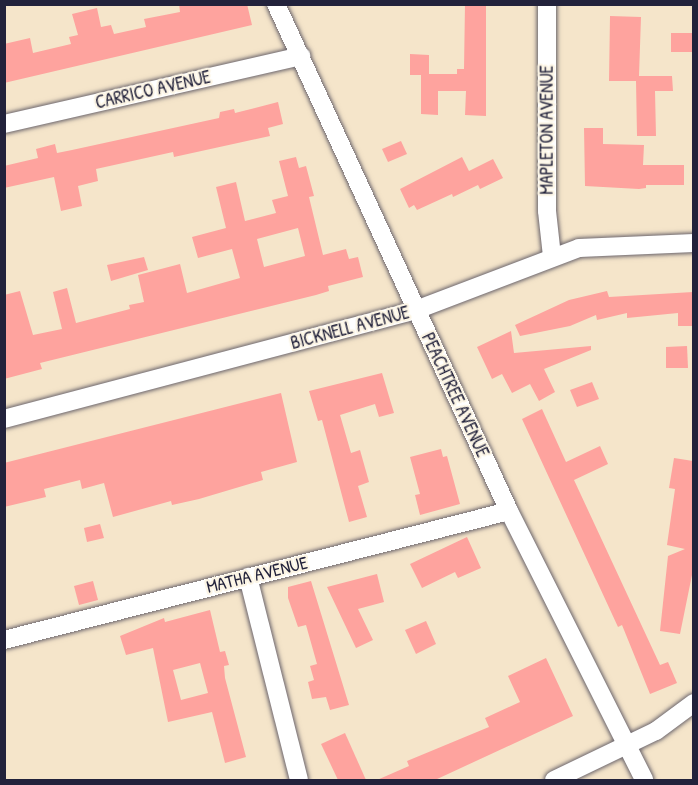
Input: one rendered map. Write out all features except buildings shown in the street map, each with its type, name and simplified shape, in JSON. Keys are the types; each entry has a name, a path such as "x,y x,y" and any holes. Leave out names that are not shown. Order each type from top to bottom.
{"street":[{"name":"PEACHTREE AVENUE","path":"276,4 509,511 644,780"},
{"name":"MAPLETON AVENUE","path":"547,4 547,212 552,256"},
{"name":"CARRICO AVENUE","path":"4,124 301,56"},
{"name":"BICKNELL AVENUE","path":"4,420 416,310 552,256 579,248 693,243"},
{"name":"MATHA AVENUE","path":"4,640 509,511"},
{"path":"248,577 298,780"},
{"path":"554,780 656,731 693,703"}]}
